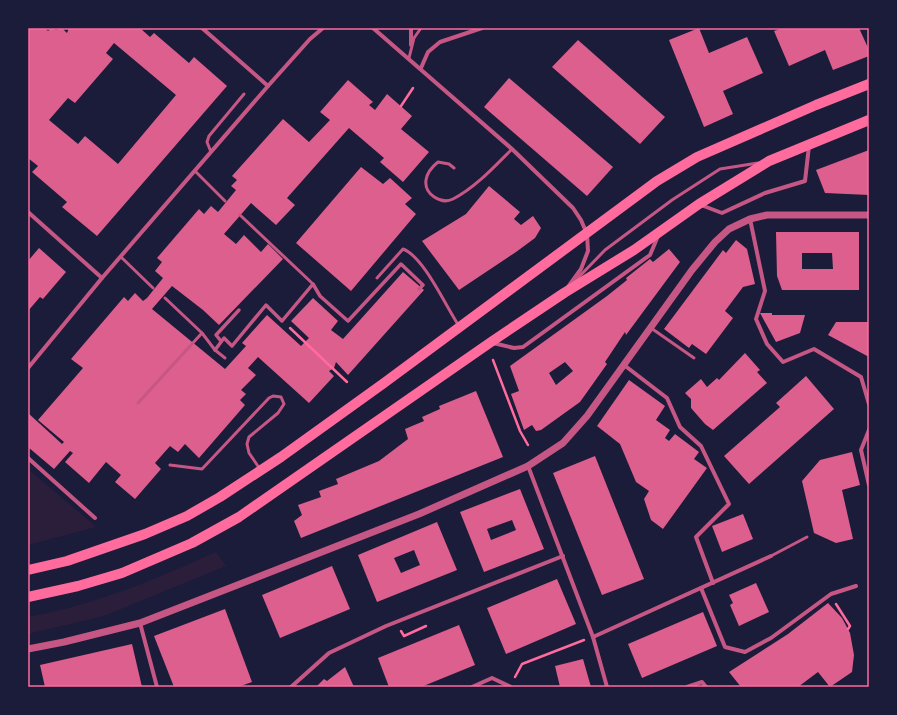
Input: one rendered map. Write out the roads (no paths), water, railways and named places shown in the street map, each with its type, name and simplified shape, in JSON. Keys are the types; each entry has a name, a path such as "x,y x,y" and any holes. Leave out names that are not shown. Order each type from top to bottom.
{"main road":[{"path":"28,570 67,561 146,534 187,516 261,471 460,328 588,234 657,181 697,157 816,105 869,84"},
{"path":"28,597 78,586 122,573 192,543 239,517 491,342 564,293 601,271 699,204 769,161 869,120"}],"street":[{"path":"202,28 268,86"},
{"path":"28,368 102,278 194,171 310,39 323,28"},
{"path":"373,28 421,68 512,149 573,208 582,220 588,234 588,251 581,269 564,293"},
{"path":"411,28 411,45"},
{"path":"421,68 428,52 440,42 482,28"},
{"path":"699,204 722,213 765,193 805,181 809,144"},
{"path":"28,212 102,278"},
{"path":"28,649 64,642 140,623 418,514 528,466 563,443 587,416 692,270 715,242 729,229 750,219 783,214 869,215"},
{"path":"750,219 765,291 756,318 767,344 782,362 814,349 861,377 869,404"},
{"path":"491,342 514,348 523,347 650,256 659,232"},
{"path":"215,350 224,338 232,346 266,305 282,321 313,284 320,296 348,321 401,264 423,285 419,289"},
{"path":"221,341 216,335 239,310"},
{"path":"624,365 667,398 680,427 701,446 729,504 696,537 713,583"},
{"path":"869,430 861,450 869,485"},
{"path":"28,458 95,518"},
{"path":"528,466 593,637 606,687"},
{"path":"291,687 329,653 386,626 563,556"},
{"path":"593,637 771,556"},
{"path":"701,588 725,647 745,652 771,638 831,594 856,586"},
{"path":"140,623 157,687"},
{"path":"472,687 492,678 511,685"},
{"path":"687,687 702,682 706,687"}],"lane":[{"path":"409,58 411,45 421,28"},
{"path":"211,152 207,142 209,136 244,94"},
{"path":"454,168 449,164 438,162 431,170 426,180 428,191 441,201 454,199 468,189 512,149"},
{"path":"564,293 605,250 672,200 720,169 769,161"},
{"path":"194,171 225,201"},
{"path":"240,215 313,284"},
{"path":"376,278 403,249 411,252 423,266 460,328"},
{"path":"121,257 153,288"},
{"path":"165,298 202,333 215,350 225,358"},
{"path":"651,328 694,358"},
{"path":"138,403 202,333"},
{"path":"170,465 202,469 269,398 273,396 281,397 284,404 278,413 249,436 249,453 261,471"},
{"path":"771,556 807,537"}]}
